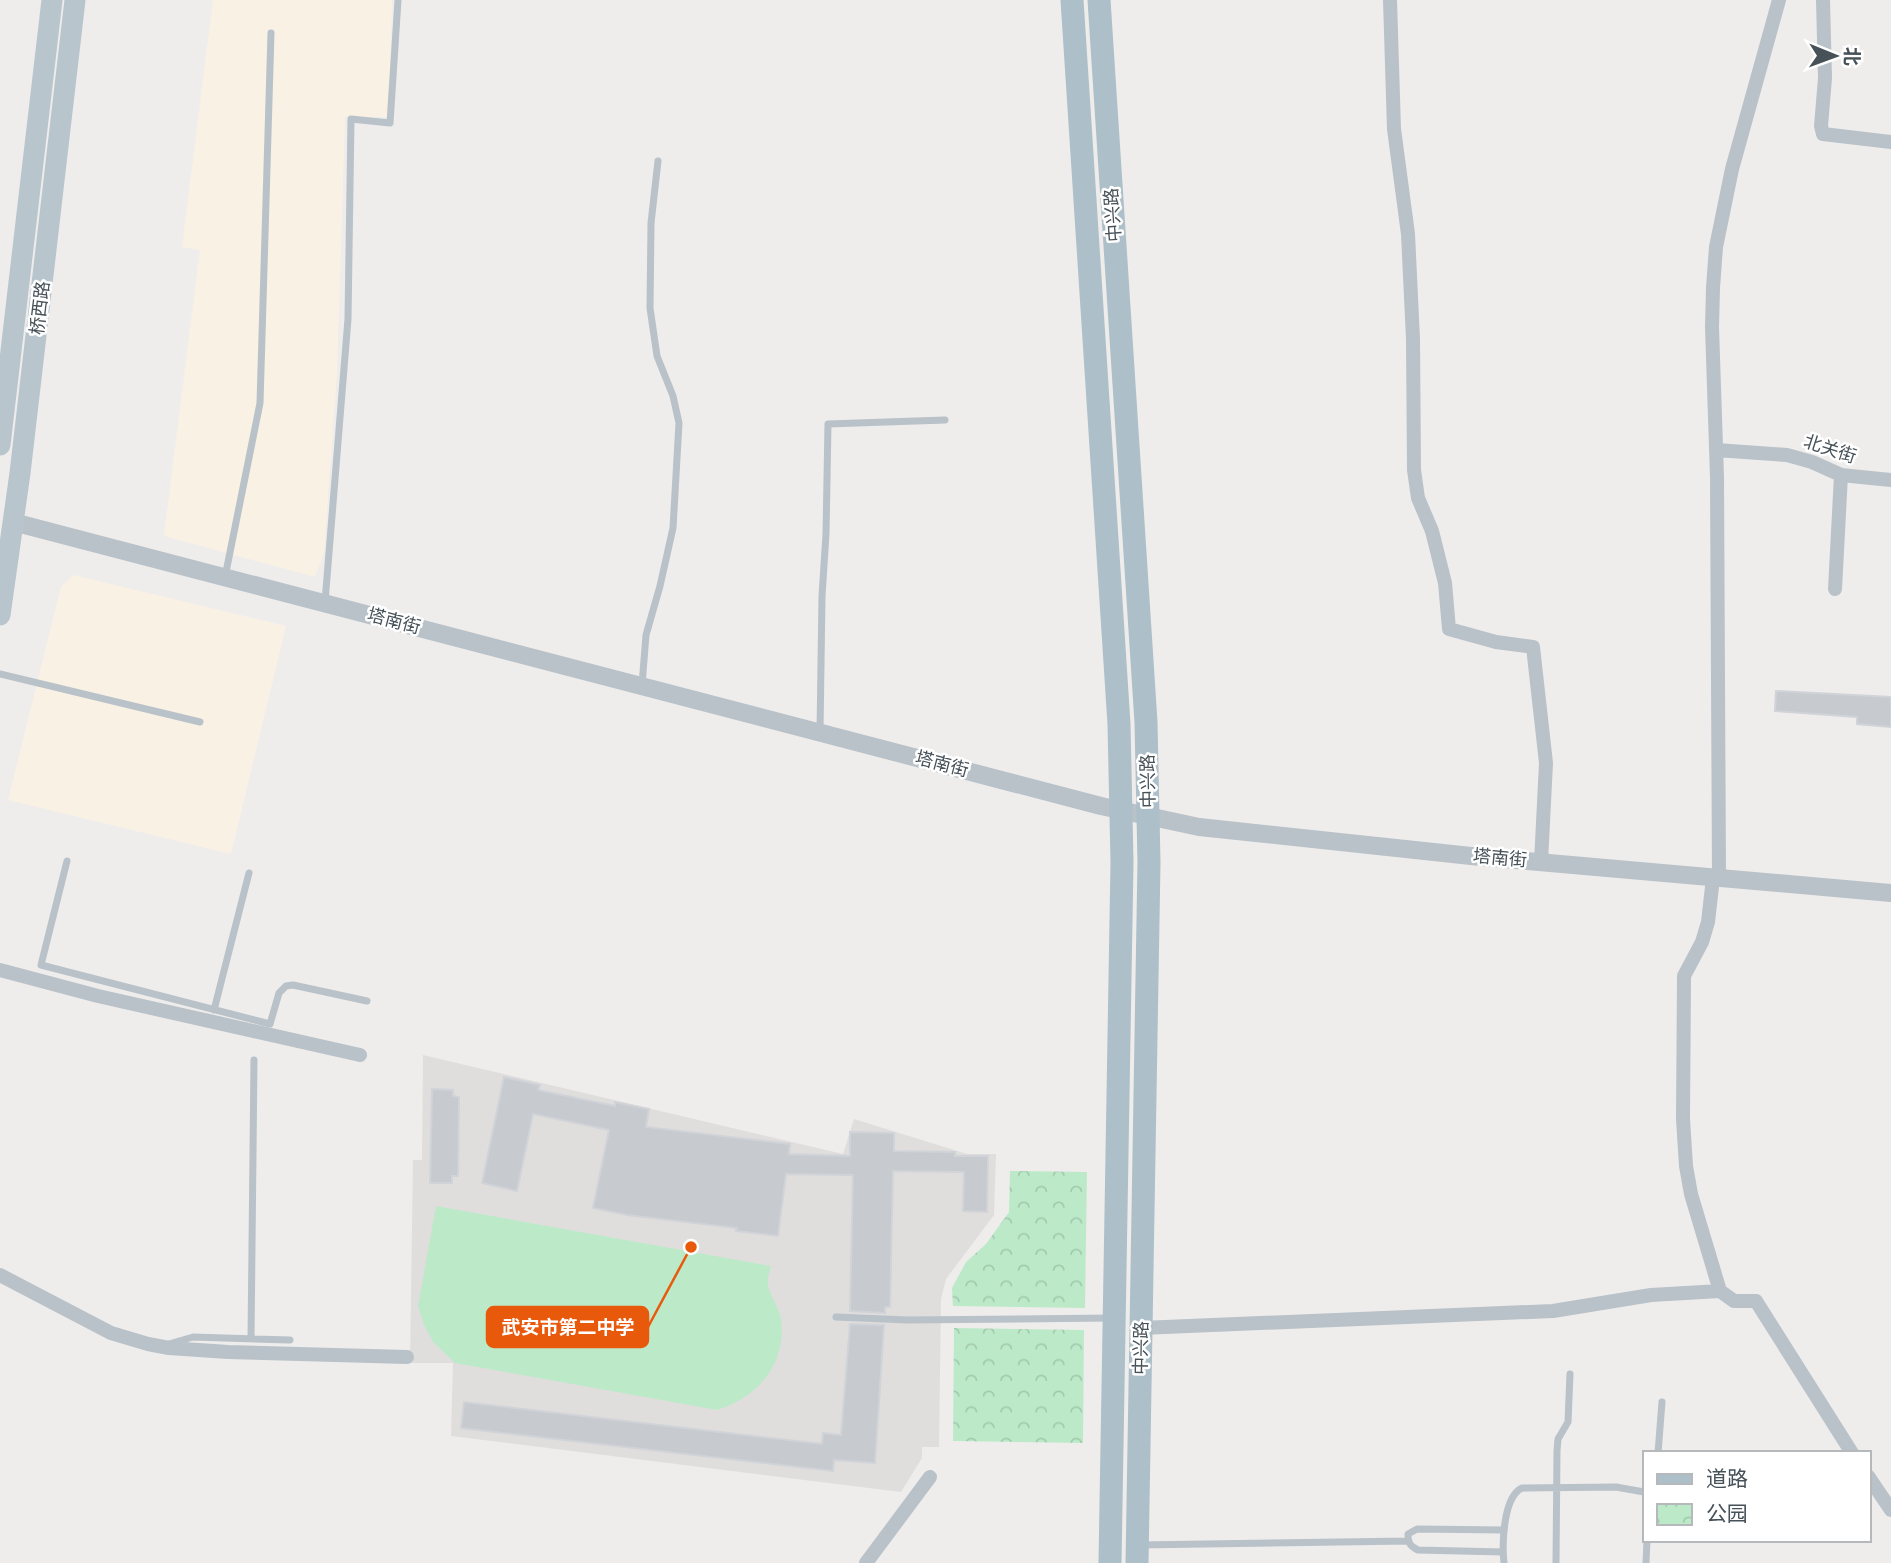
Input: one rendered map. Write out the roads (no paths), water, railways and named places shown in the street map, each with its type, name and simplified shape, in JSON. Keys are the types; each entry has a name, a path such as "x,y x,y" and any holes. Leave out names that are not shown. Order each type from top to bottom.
{"main road":[{"name":"桥西路","path":"0,445 52,0"},
{"name":"桥西路","path":"0,615 75,0"},
{"name":"中兴路","path":"1072,0 1119,724 1121,810 1110,1563"},
{"name":"中兴路","path":"1099,0 1146,722 1148,816 1138,1554"}],"street":[{"path":"1390,0 1394,129 1408,234 1413,339 1414,470 1418,498 1432,531 1446,583 1450,629 1496,642 1533,647 1546,763 1541,862"},
{"path":"1779,0 1732,169 1716,247 1712,327 1716,450 1716,878 1702,942 1684,976 1683,1119 1691,1194 1720,1291 1734,1301 1756,1301 1851,1451"},
{"path":"1823,0 1823,134 1891,142"},
{"name":"北关街","path":"1716,450 1787,455 1812,462 1841,475 1891,480"},
{"path":"1835,589 1841,475"},
{"name":"塔南街","path":"13,522 1121,810 1199,827 1541,862 1891,893"},
{"path":"0,970 98,996 360,1055"},
{"path":"0,1275 111,1333 160,1346 228,1353 407,1357"},
{"path":"1141,1328 1553,1311 1651,1295 1720,1291"},
{"path":"866,1563 930,1477"},
{"path":"1870,1479 1891,1510"}],"lane":[{"path":"325,603 348,319 351,119 390,123 398,0"},
{"path":"225,577 260,403 271,33"},
{"path":"642,685 646,635 673,528 679,423 673,396 657,356 650,308 651,223 658,161"},
{"path":"820,732 821,596 826,534 828,424 944,420"},
{"path":"0,674 200,722"},
{"path":"67,861 41,965 270,1024 279,993 286,986 293,985 367,1002"},
{"path":"214,1010 249,873"},
{"path":"251,1339 254,1060"},
{"path":"836,1317 907,1320 1114,1318"},
{"path":"160,1346 192,1337 290,1340"},
{"path":"1556,1563 1558,1439 1568,1422 1570,1374"},
{"path":"1658,1451 1662,1402"},
{"path":"1504,1563 1504,1530 1511,1497 1515,1491 1522,1488 1616,1488 1643,1492"},
{"path":"1503,1552 1418,1550 1408,1541 1408,1534 1417,1529 1504,1530"},
{"path":"1138,1554 1408,1541"},
{"path":"1646,1563 1647,1542"}],"place":[{"name":"武安市第二中学","path":"691,1247"}]}
